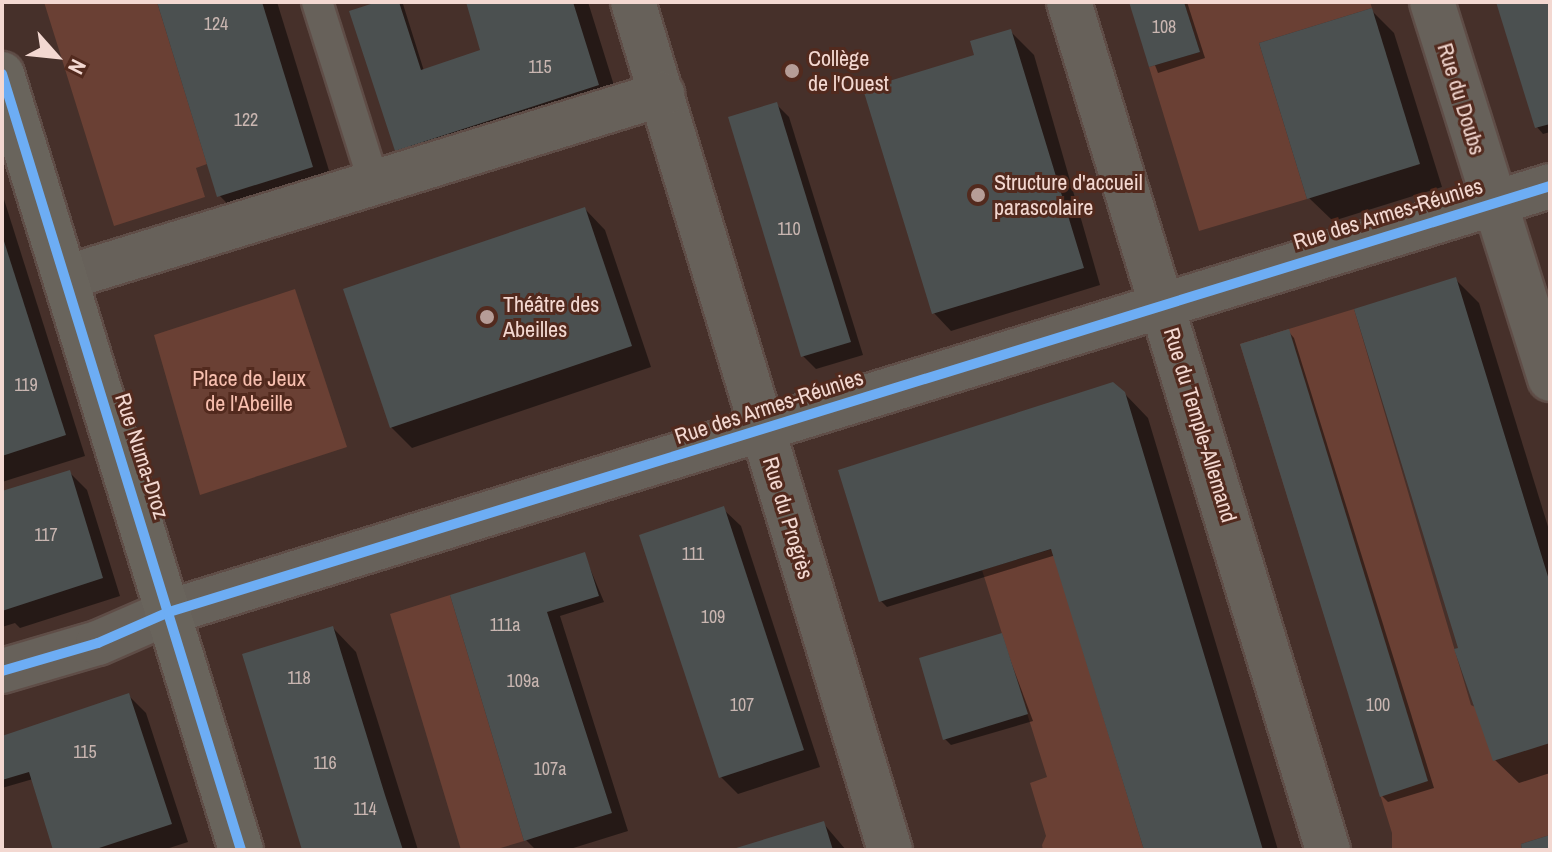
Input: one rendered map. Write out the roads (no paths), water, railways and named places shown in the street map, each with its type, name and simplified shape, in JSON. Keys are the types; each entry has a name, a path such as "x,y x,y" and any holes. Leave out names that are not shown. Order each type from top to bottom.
{"main road":[{"name":"Rue Numa-Droz","path":"2,74 169,612 195,713 241,850"}],"street":[{"name":"Rue du Progrès","path":"633,2 890,850"},
{"name":"Rue du Temple-Allemand","path":"1069,2 1328,850"},
{"name":"Rue du Doubs","path":"1432,2 1492,203 1550,379"},
{"path":"65,278 662,94"},
{"name":"Rue des Armes-Réunies","path":"2,671 98,643 169,612 1550,186"}],"lane":[{"path":"317,2 374,183"}],"place":[{"name":"Collège de l'Ouest","path":"792,71"},
{"name":"Structure d'accueil parascolaire","path":"978,195"},
{"name":"Théâtre des Abeilles","path":"487,317"}],"park label":[{"name":"Place de Jeux de l'Abeille","path":"249,390"}]}
